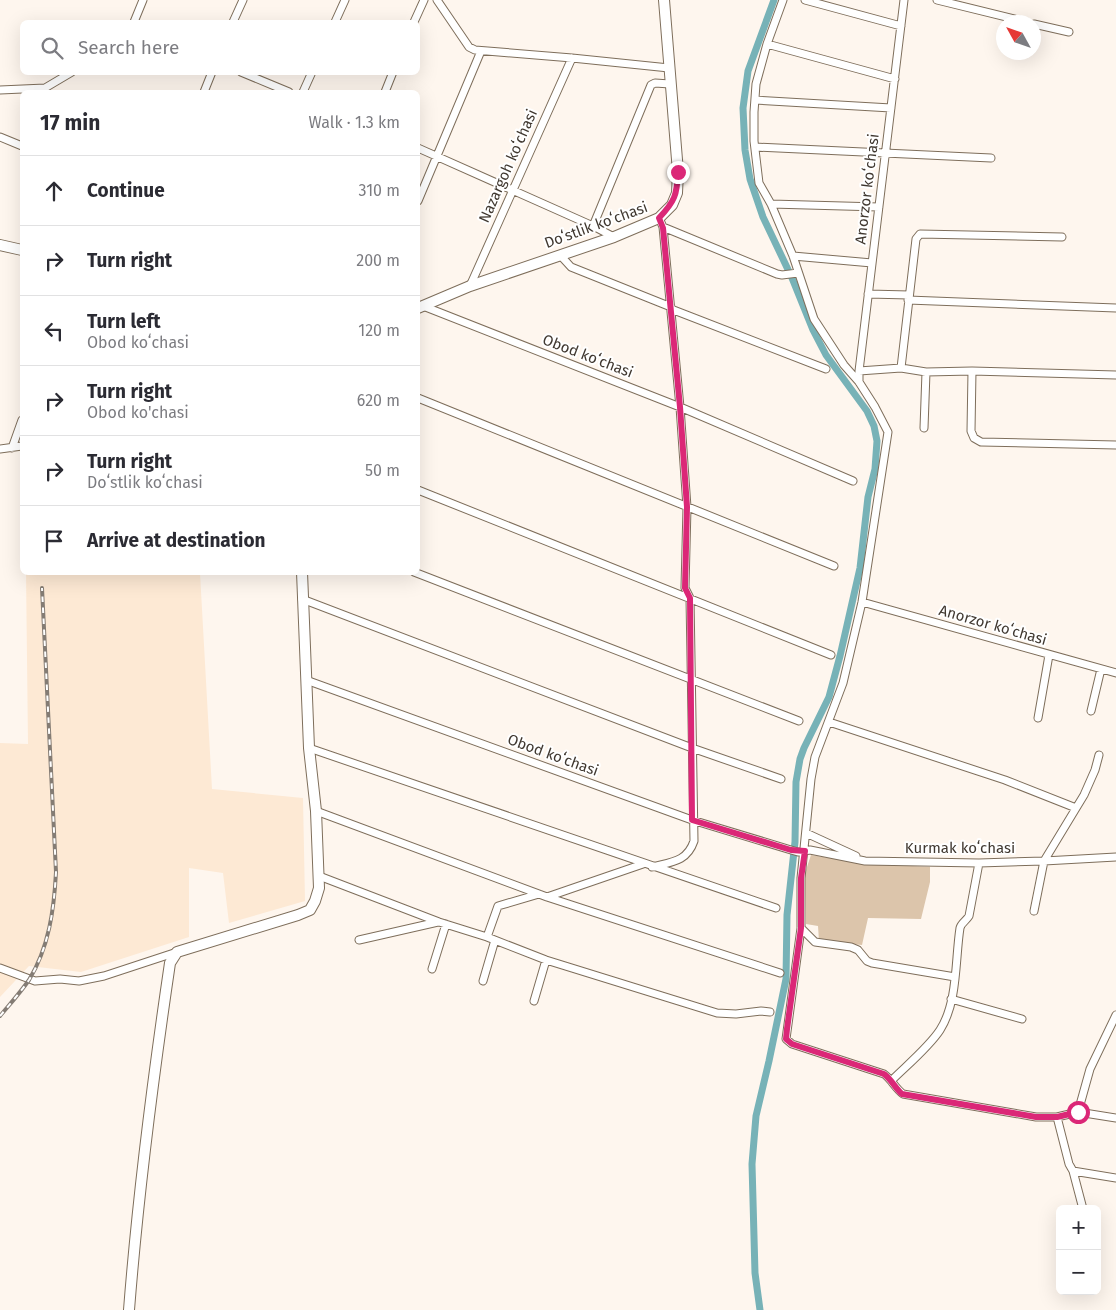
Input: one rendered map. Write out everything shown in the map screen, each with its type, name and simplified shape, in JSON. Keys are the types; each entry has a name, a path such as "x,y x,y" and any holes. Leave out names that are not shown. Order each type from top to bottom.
{"street":[{"path":"135,20 144,0"},
{"path":"234,20 243,0"},
{"path":"336,20 345,0"},
{"path":"415,20 424,0"},
{"path":"438,0 469,47 481,50 669,68"},
{"name":"Doʻstlik koʻchasi","path":"420,307 470,286 614,236 661,223 677,193 678,172 664,0"},
{"path":"782,0 756,84 754,131 760,182 793,256 814,319 844,365 859,382 888,432 862,602 843,682 815,757 806,833 798,851 801,878 801,928 786,1039 792,1044 884,1074 892,1080 896,1089 902,1094 1036,1117 1057,1117 1078,1112 1116,1118"},
{"path":"805,0 900,26"},
{"name":"Anorzor koʻchasi","path":"859,382 904,0"},
{"path":"937,0 998,15"},
{"path":"1041,26 1069,32"},
{"path":"767,44 895,79"},
{"path":"420,196 481,50"},
{"name":"Nazargoh koʻchasi","path":"470,286 572,58"},
{"path":"0,90 46,88 67,75"},
{"path":"205,90 211,75"},
{"path":"248,75 284,90"},
{"path":"304,90 311,75"},
{"path":"386,90 392,75"},
{"path":"593,226 651,85 655,83 670,84"},
{"path":"755,100 891,108"},
{"path":"0,137 20,145"},
{"path":"755,146 991,158"},
{"path":"420,149 614,236"},
{"path":"771,204 879,207"},
{"path":"652,867 678,860 685,856 691,850 694,840 692,820 690,598 685,588 687,507 671,308 661,223 782,275 798,273"},
{"path":"901,368 916,239 920,234 1062,237"},
{"path":"0,245 20,250"},
{"path":"560,255 572,267 826,369"},
{"path":"793,256 872,263"},
{"path":"868,294 1116,308"},
{"name":"Obod koʻchasi","path":"420,307 680,407 852,481"},
{"path":"859,371 901,368 926,372 1116,375"},
{"path":"924,428 926,372"},
{"path":"972,372 971,431 974,438 981,442 1116,445"},
{"path":"420,399 834,566"},
{"path":"12,448 20,426"},
{"path":"0,448 20,446"},
{"path":"420,491 831,655"},
{"path":"420,574 799,721"},
{"path":"0,968 36,981 79,980 104,976 310,910 316,901 319,876 316,811 309,748 302,575"},
{"path":"302,598 692,748 782,779"},
{"name":"Anorzor koʻchasi","path":"862,602 1116,673"},
{"path":"1038,718 1049,655"},
{"path":"1091,711 1101,669"},
{"name":"Obod koʻchasi","path":"306,680 692,820 798,851"},
{"path":"829,722 1005,780 1076,808"},
{"path":"309,748 776,908"},
{"path":"1034,911 1044,861 1076,808 1095,770 1099,755"},
{"path":"316,811 539,894 780,973"},
{"path":"806,833 865,861"},
{"name":"Kurmak koʻchasi","path":"798,851 810,850 865,861 979,863 1116,857"},
{"path":"892,1080 940,1030 946,1017 956,977 960,925 969,916 979,863"},
{"path":"548,897 643,864"},
{"path":"319,876 442,923 487,936 546,960 717,1013 770,1012"},
{"path":"487,936 498,906 539,894"},
{"path":"358,940 442,923"},
{"path":"432,969 442,923"},
{"path":"801,928 815,942 851,947 858,950 867,961 872,963 956,977"},
{"path":"483,981 495,940"},
{"path":"129,1310 135,1235 156,1057 170,963 177,952"},
{"path":"534,1001 546,960"},
{"path":"951,999 1022,1019"},
{"path":"1078,1112 1090,1069 1115,1018"},
{"path":"1057,1117 1082,1205"},
{"path":"1073,1171 1116,1178"}],"shaded area":[{"path":"26,575 200,575 212,789 303,798 305,901 229,923 223,873 189,868 189,937 81,972 29,966 0,997 0,743 28,744"},
{"path":"811,855 861,863 930,867 930,882 921,919 868,918 862,945 819,941 818,926 806,924 805,873"}],"waterway":[{"path":"760,1310 755,1273 752,1164 756,1116 786,979 787,915 795,842 796,782 800,759 829,697 840,656 860,568 868,497 875,469 877,441 874,426 867,411 826,355 813,330 792,278 763,217 750,179 745,150 743,108 748,71 774,0"}],"railway":[{"path":"0,1016 26,985 36,967 46,941 54,900 56,872 42,588"}],"route":[{"path":"678,172 677,193 672,205 659,218 663,228 680,407 687,507 685,588 690,598 692,820 798,852 805,851 801,878 801,928 786,1039 792,1044 884,1074 892,1080 896,1089 902,1094 1036,1117 1057,1117 1078,1112"}]}
